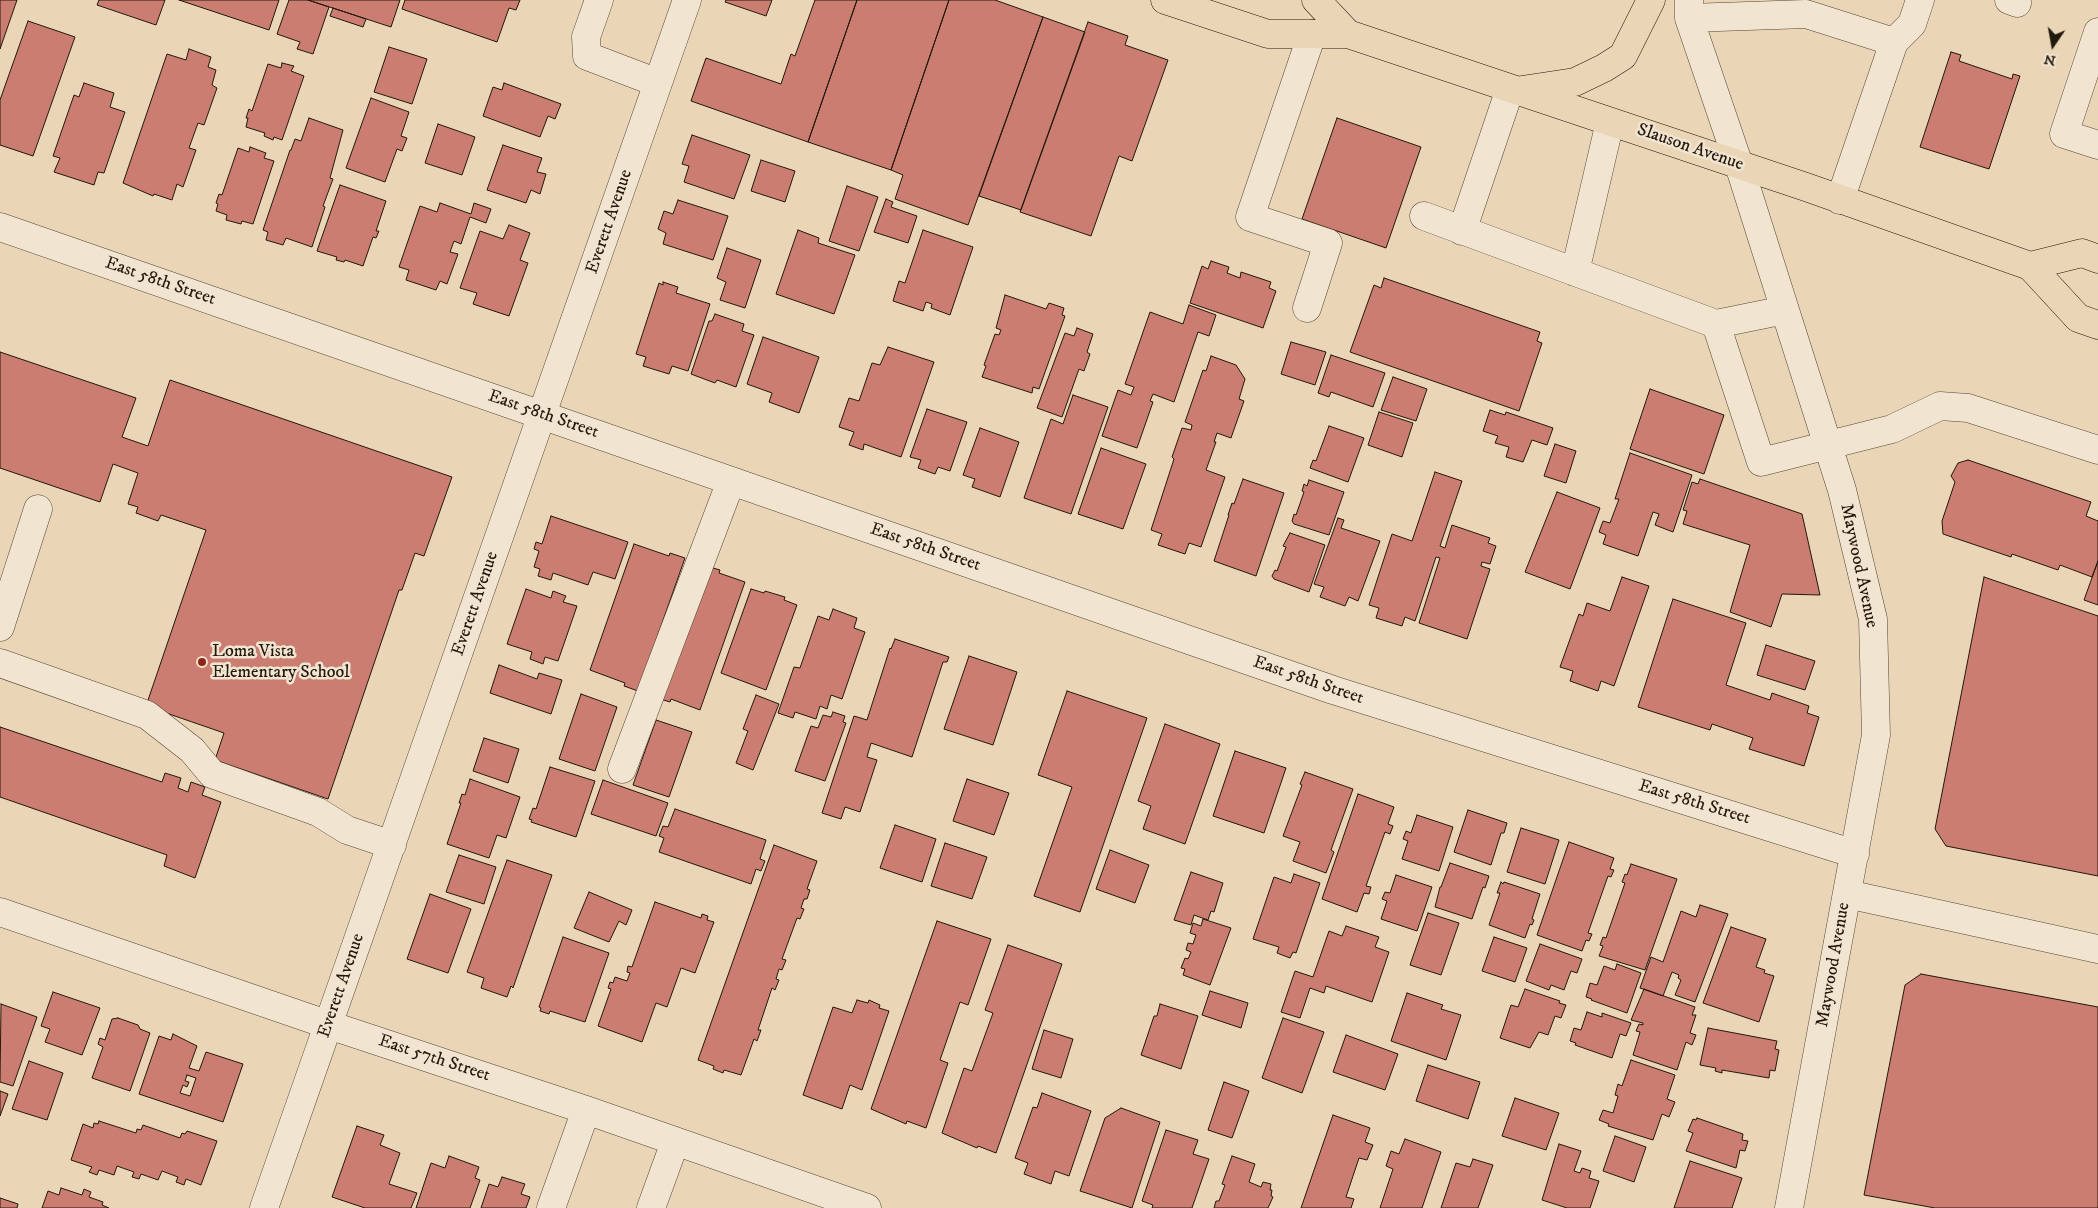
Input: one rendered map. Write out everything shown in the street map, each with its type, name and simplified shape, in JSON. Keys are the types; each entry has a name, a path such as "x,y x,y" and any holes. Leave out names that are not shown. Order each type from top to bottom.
{"main road":[{"name":"Slauson Avenue","path":"1166,0 1268,34 1348,34 1738,164 2030,266 2078,318 2098,325"},
{"name":"Slauson Avenue","path":"1316,0 1348,34"},
{"path":"1514,90 1575,82 1604,68 1623,56 1651,0"},
{"path":"2030,266 2082,254 2098,259"}],"street":[{"path":"599,0 586,37 587,56 658,84"},
{"name":"Everett Avenue","path":"264,1208 687,0"},
{"path":"1840,200 1894,42 1912,24 1920,0"},
{"path":"1689,9 1806,14 1894,42"},
{"name":"Maywood Avenue","path":"1689,9 1842,490 1873,619 1876,735 1789,1208"},
{"path":"2098,32 2064,134 2098,145"},
{"path":"1307,308 1328,243 1250,217 1312,34"},
{"path":"1462,231 1514,90"},
{"path":"1575,272 1610,122"},
{"path":"1424,216 1716,324 1785,310"},
{"name":"East 58th Street","path":"0,227 1333,690 1855,854"},
{"path":"1716,324 1762,462 1892,429 1940,406 1968,408 2098,450"},
{"path":"622,769 731,481"},
{"path":"0,627 38,509"},
{"path":"0,663 147,715 192,750 212,774 318,812 347,830 392,845"},
{"path":"1847,894 2098,949"},
{"name":"East 57th Street","path":"0,912 329,1025 586,1110 867,1208"},
{"path":"551,1208 586,1110"},
{"path":"651,1208 674,1142"}],"building":[{"path":"0,0 17,0 0,49"},
{"path":"99,0 165,0 156,25 97,5"},
{"path":"179,0 279,0 269,30"},
{"path":"289,0 308,0 329,7 313,54 297,49 300,42 277,34"},
{"path":"308,0 400,0 391,27"},
{"path":"405,0 520,0 516,10 509,8 497,42 402,9"},
{"path":"726,0 772,0 766,16 725,2"},
{"path":"815,0 857,0 808,142 691,101 706,58 781,84 791,54 795,56"},
{"path":"857,0 949,0 891,170 808,142"},
{"path":"949,0 995,0 1043,17 968,225 895,199 903,175 891,170"},
{"path":"333,8 366,19 363,27 330,16"},
{"path":"1043,17 1085,32 1021,210 979,196"},
{"path":"28,21 75,37 33,156 0,145 0,100"},
{"path":"1088,22 1128,36 1125,45 1168,60 1132,161 1119,156 1091,236 1020,212"},
{"path":"389,47 427,59 412,104 374,92"},
{"path":"189,49 211,57 208,67 216,70 212,85 217,88 204,125 198,123 189,148 196,150 183,187 177,184 172,200 154,194 153,196 123,183 167,54 186,60"},
{"path":"1951,52 1961,55 1959,61 2012,79 2013,74 2020,76 1989,169 1920,147"},
{"path":"282,63 294,66 291,71 304,76 282,140 274,137 273,140 264,136 265,133 246,127 248,118 246,118 249,109 252,111 268,64 281,68"},
{"path":"84,83 114,93 110,107 125,112 104,173 98,172 94,185 54,172 60,158 53,156 74,95 79,97"},
{"path":"504,83 561,104 555,119 548,116 540,137 483,116 493,87 502,90"},
{"path":"371,98 409,112 401,136 407,138 402,151 397,149 385,182 346,168"},
{"path":"309,118 343,130 330,178 333,179 323,206 325,207 312,247 286,238 283,245 266,240 268,232 263,230 290,150 295,139 301,141"},
{"path":"1337,118 1421,147 1386,248 1302,219"},
{"path":"438,124 475,137 462,175 425,163"},
{"path":"692,135 750,155 734,199 684,182 689,166 682,164"},
{"path":"503,145 542,158 537,172 546,174 540,194 531,190 526,203 487,190"},
{"path":"250,147 266,153 264,158 274,161 253,224 242,221 241,224 226,220 227,215 216,211 218,204 216,203 219,194 222,195 238,148 249,152"},
{"path":"761,160 795,171 785,202 751,191"},
{"path":"340,185 386,201 376,231 379,231 376,238 373,237 363,266 345,260 344,262 336,260 337,257 317,251"},
{"path":"847,186 878,197 859,251 829,241"},
{"path":"886,199 893,202 891,207 917,216 908,243 874,232"},
{"path":"678,200 728,216 713,260 663,244 666,233 658,229 664,211 673,214"},
{"path":"440,203 471,214 474,203 491,209 486,223 470,217 461,244 454,241 450,252 458,254 447,284 440,281 436,290 406,280 409,270 399,267 420,206 437,212"},
{"path":"509,225 530,233 520,260 528,263 509,316 473,304 477,293 460,288 480,231 503,239"},
{"path":"798,230 819,238 818,243 855,255 834,314 776,294"},
{"path":"923,230 973,247 950,315 931,308 932,304 926,302 923,311 893,301 899,281 905,283"},
{"path":"727,248 761,260 745,308 720,300 726,282 717,278"},
{"path":"1211,261 1229,267 1227,273 1240,278 1241,272 1271,282 1269,288 1276,291 1263,328 1190,303 1202,266 1208,269"},
{"path":"1384,278 1540,332 1537,341 1542,343 1519,411 1350,352 1374,285 1381,288"},
{"path":"663,282 678,287 676,293 710,304 688,371 672,366 669,374 643,366 646,357 636,354 659,283 663,285"},
{"path":"1005,295 1046,309 1049,303 1064,308 1062,315 1065,316 1039,389 1033,387 1032,393 982,377 986,366 984,365 995,334 999,335 1001,330 996,328"},
{"path":"1189,305 1216,315 1209,336 1198,332 1174,402 1153,394 1150,401 1153,402 1137,448 1102,436 1118,390 1131,395 1134,387 1125,384 1150,312 1183,324"},
{"path":"715,314 744,324 742,331 754,335 736,387 717,380 715,383 691,374 709,321 712,321"},
{"path":"1077,328 1093,334 1087,352 1090,354 1084,371 1079,369 1062,417 1037,408 1065,333 1074,336"},
{"path":"763,337 819,357 799,413 769,402 772,393 747,384"},
{"path":"1291,342 1326,352 1315,385 1281,374"},
{"path":"888,347 934,362 901,457 864,444 863,450 849,445 854,432 839,427 849,398 859,401 872,363 880,365"},
{"path":"0,352 136,398 122,437 148,446 170,380 452,477 424,556 415,553 402,590 399,590 328,799 215,760 224,733 146,706 206,530 161,515 158,521 136,513 138,507 128,504 138,473 113,464 100,502 0,468"},
{"path":"1331,355 1385,373 1373,407 1331,392 1329,397 1318,393"},
{"path":"1211,356 1236,365 1245,379 1239,399 1244,401 1231,438 1217,433 1214,442 1216,442 1206,470 1225,477 1201,547 1189,543 1185,554 1158,545 1162,534 1151,530 1182,428 1191,430 1192,425 1185,422 1203,370 1206,371"},
{"path":"1393,377 1427,389 1416,421 1381,410"},
{"path":"1650,389 1724,415 1704,474 1630,449"},
{"path":"1073,395 1108,407 1071,514 1024,498 1051,419 1063,424"},
{"path":"927,409 967,422 950,471 938,467 935,474 918,468 921,460 910,457"},
{"path":"1490,410 1505,415 1506,412 1553,428 1547,445 1532,440 1523,462 1506,457 1509,447 1495,443 1498,436 1483,431"},
{"path":"1379,412 1413,423 1402,457 1368,445"},
{"path":"1329,426 1364,438 1348,482 1310,468 1313,460 1316,461"},
{"path":"980,428 1019,442 1000,497 972,487 975,479 963,475"},
{"path":"1555,444 1576,451 1566,483 1544,476"},
{"path":"1101,448 1146,464 1123,529 1078,514"},
{"path":"1630,453 1692,475 1673,532 1655,525 1659,514 1653,512 1638,556 1603,544 1606,535 1599,532 1603,521 1610,523 1619,499 1615,499"},
{"path":"1968,460 2091,502 2086,516 2098,521 2098,561 2092,577 2060,565 2058,570 2012,554 2011,557 1943,534 1942,521 1955,482 1951,476 1958,463"},
{"path":"1435,472 1462,481 1440,546 1445,548 1452,525 1490,538 1488,543 1496,546 1490,564 1482,562 1481,566 1490,569 1467,639 1419,623 1440,558 1436,557 1415,621 1405,617 1402,626 1376,618 1379,608 1369,605 1392,534 1412,541"},
{"path":"1243,479 1284,493 1256,576 1214,561 1232,503 1234,504"},
{"path":"1700,479 1802,514 1820,595 1782,594 1771,627 1730,612 1750,545 1683,524 1687,511 1683,510 1692,482 1698,484"},
{"path":"1309,480 1344,492 1329,535 1294,524 1292,521 1304,492 1302,491 1304,484 1307,486"},
{"path":"1557,492 1600,508 1570,589 1525,572"},
{"path":"551,516 628,542 615,579 593,572 588,585 553,573 551,580 538,576 540,569 534,567 539,551 534,549 536,542 542,544"},
{"path":"1338,518 1344,520 1341,528 1380,541 1358,601 1349,597 1345,606 1320,597 1324,587 1314,584"},
{"path":"1290,533 1325,545 1309,592 1274,579 1272,576 1275,570 1277,571 1286,547 1283,546"},
{"path":"634,544 669,556 670,553 685,558 638,691 624,686 625,683 590,670"},
{"path":"2098,561 2098,605 2084,600"},
{"path":"703,565 720,570 719,573 745,582 700,710 671,699 670,702 657,698"},
{"path":"1622,577 1649,586 1614,686 1601,681 1598,691 1570,681 1573,671 1560,667 1579,614 1583,616 1587,603 1610,611"},
{"path":"1984,577 2098,616 2098,876 1946,846 1935,829"},
{"path":"526,589 551,598 553,591 566,596 563,602 577,606 558,661 545,657 543,664 530,659 532,652 507,644"},
{"path":"751,589 785,597 784,600 797,605 766,690 721,673"},
{"path":"1673,599 1746,623 1726,685 1770,700 1772,693 1809,706 1807,713 1819,717 1804,766 1749,749 1753,738 1712,724 1710,730 1638,707"},
{"path":"833,609 857,618 854,628 865,632 842,699 831,695 827,709 820,706 816,719 795,712 793,718 778,713 794,667 800,668 818,616 829,620"},
{"path":"895,639 949,657 947,662 943,662 912,757 871,743 867,757 877,760 860,812 845,807 841,819 822,813 854,716 867,720 890,648"},
{"path":"1766,645 1815,661 1805,690 1757,675"},
{"path":"969,656 1017,672 993,745 944,729"},
{"path":"499,665 537,679 539,673 562,680 551,714 490,693"},
{"path":"1067,691 1147,718 1080,912 1034,896 1072,787 1038,775"},
{"path":"581,694 617,707 595,771 559,759"},
{"path":"756,695 779,704 753,770 736,763 748,731 743,729"},
{"path":"833,712 845,716 843,722 846,723 825,781 795,771 811,726 818,728 823,715 831,717"},
{"path":"656,720 692,732 669,797 633,785"},
{"path":"1165,724 1220,744 1185,844 1143,829 1151,806 1138,801"},
{"path":"0,727 162,782 165,773 181,778 178,788 188,792 191,782 205,787 202,795 221,802 195,878 164,866 167,855 0,797"},
{"path":"484,738 519,749 508,783 473,771"},
{"path":"1235,751 1286,768 1264,833 1213,816"},
{"path":"550,767 595,781 576,837 531,822 532,820 529,819 533,808 536,809"},
{"path":"1305,772 1353,789 1331,850 1334,852 1326,873 1293,861 1300,842 1283,836"},
{"path":"470,779 520,797 506,838 497,835 489,858 447,844 461,803 459,803 462,794 465,795"},
{"path":"967,779 1009,793 994,835 953,821"},
{"path":"603,780 668,803 656,836 591,814"},
{"path":"1358,794 1394,807 1388,824 1393,826 1390,834 1385,832 1366,886 1371,887 1369,894 1364,893 1357,912 1322,899"},
{"path":"675,809 766,840 760,859 765,861 761,871 756,869 751,884 659,852 664,838 659,836 663,826 668,827"},
{"path":"1468,810 1507,823 1504,833 1501,833 1491,865 1454,852"},
{"path":"1417,815 1453,827 1439,871 1402,859 1408,841 1403,839 1406,831 1411,833"},
{"path":"895,825 936,839 922,882 880,868"},
{"path":"1521,828 1559,840 1545,884 1507,872"},
{"path":"1569,842 1614,858 1610,869 1614,870 1611,877 1608,876 1588,933 1592,934 1589,941 1586,940 1582,951 1537,935"},
{"path":"945,843 987,857 972,899 931,886"},
{"path":"774,845 817,861 807,889 810,890 807,899 804,899 801,908 804,909 800,919 797,918 782,959 786,960 782,970 779,969 776,979 779,980 775,990 772,988 758,1030 761,1030 757,1041 754,1039 741,1075 724,1070 723,1073 713,1069 714,1066 698,1060"},
{"path":"1110,850 1149,865 1135,903 1096,889"},
{"path":"459,855 496,867 484,904 446,892"},
{"path":"507,860 552,875 513,988 511,986 507,997 481,988 484,978 467,972"},
{"path":"1450,863 1489,876 1485,888 1483,887 1472,919 1435,907 1440,887"},
{"path":"1631,864 1677,879 1645,970 1599,956 1603,946 1600,945 1603,937 1606,938 1625,883 1622,882"},
{"path":"1191,872 1223,883 1214,912 1211,911 1208,920 1194,915 1191,925 1174,920"},
{"path":"1294,874 1320,883 1296,953 1293,952 1290,958 1277,953 1279,947 1253,939 1274,877 1291,883"},
{"path":"1396,875 1432,887 1417,931 1381,919 1387,901 1382,899 1385,892 1390,893"},
{"path":"1501,882 1540,894 1532,919 1534,920 1532,925 1530,924 1525,938 1489,925 1500,893 1497,893"},
{"path":"589,892 632,910 626,925 619,921 609,942 574,928"},
{"path":"430,894 471,909 448,973 407,959"},
{"path":"655,902 701,918 702,914 708,916 707,920 714,922 695,973 681,968 667,1007 656,1003 642,1042 598,1026 611,989 608,988 610,982 613,983 615,977 627,981 630,973 627,972 628,966 632,967"},
{"path":"1700,905 1728,914 1695,1002 1675,995 1681,980 1678,978 1679,975 1672,972 1663,996 1640,988 1651,957 1663,962 1681,911 1696,917"},
{"path":"1428,913 1459,923 1441,975 1410,965"},
{"path":"1203,919 1231,928 1210,985 1183,975 1185,969 1181,968 1185,958 1188,959 1191,952 1186,950 1188,943 1193,944 1196,935 1190,933 1193,923 1201,926"},
{"path":"937,921 991,939 968,1005 960,1002 940,1060 948,1063 926,1128 907,1121 906,1124 871,1109"},
{"path":"1346,926 1379,937 1375,947 1389,952 1372,1002 1326,986 1324,993 1310,988 1300,1018 1281,1012 1295,971 1313,977 1329,931 1342,936"},
{"path":"1731,927 1766,939 1756,967 1765,970 1764,973 1774,976 1759,1022 1703,1003"},
{"path":"563,937 609,953 585,1022 550,1011 549,1014 540,1011 541,1008 539,1007"},
{"path":"1494,937 1527,948 1515,982 1482,971"},
{"path":"1540,944 1582,959 1577,973 1571,971 1564,990 1551,985 1549,990 1526,981"},
{"path":"1008,945 1062,964 996,1153 978,1146 977,1148 942,1133 964,1068 972,1071 993,1013 985,1010"},
{"path":"1617,964 1641,973 1627,1013 1586,997 1590,983 1597,985 1604,966 1615,970"},
{"path":"1921,974 2098,1007 2098,1208 1935,1208 1864,1195 1905,985"},
{"path":"1525,989 1560,1001 1559,1003 1566,1005 1561,1018 1555,1016 1548,1035 1539,1032 1530,1048 1500,1038 1511,1005 1518,1007"},
{"path":"1644,989 1695,1007 1692,1015 1696,1015 1690,1033 1696,1035 1692,1045 1686,1042 1677,1070 1633,1055 1640,1032 1636,1031 1639,1024 1643,1025 1643,1023 1631,1020"},
{"path":"1210,991 1248,1003 1241,1028 1202,1015"},
{"path":"53,992 100,1008 82,1055 45,1042 50,1029 41,1026"},
{"path":"1407,993 1443,1005 1441,1009 1461,1015 1446,1060 1391,1041"},
{"path":"857,1000 868,1003 869,1000 880,1005 879,1008 889,1011 862,1090 850,1085 842,1109 803,1095 833,1007 852,1013"},
{"path":"1,1004 37,1017 13,1086 0,1082"},
{"path":"1160,1004 1198,1016 1181,1069 1141,1055"},
{"path":"1587,1012 1602,1017 1602,1013 1631,1023 1626,1036 1620,1034 1612,1058 1575,1045 1576,1043 1570,1041 1574,1028 1581,1030"},
{"path":"118,1018 138,1025 140,1029 150,1033 130,1091 92,1078 103,1047 98,1044 100,1038 105,1040 112,1019"},
{"path":"1283,1018 1324,1032 1302,1093 1262,1078"},
{"path":"1708,1028 1777,1041 1775,1049 1779,1050 1775,1071 1770,1070 1769,1078 1722,1070 1722,1073 1715,1071 1716,1068 1700,1065"},
{"path":"1044,1030 1073,1039 1061,1078 1032,1069"},
{"path":"173,1034 197,1046 189,1068 199,1071 206,1052 243,1064 223,1122 139,1094 159,1036 171,1040","holes":["187,1075 196,1078 190,1096 180,1093 183,1085 187,1087 189,1082 185,1081"]},
{"path":"1346,1035 1398,1054 1385,1090 1333,1072"},
{"path":"1631,1060 1675,1075 1667,1099 1675,1102 1669,1117 1662,1114 1653,1140 1608,1126 1609,1124 1599,1120 1603,1110 1613,1113 1618,1096 1615,1095 1618,1084 1622,1086"},
{"path":"29,1061 63,1073 47,1120 12,1109"},
{"path":"1428,1065 1480,1082 1468,1119 1416,1101"},
{"path":"1224,1082 1249,1091 1232,1138 1208,1130"},
{"path":"0,1091 8,1094 0,1116"},
{"path":"1042,1093 1091,1111 1069,1176 1055,1171 1051,1184 1024,1174 1028,1163 1015,1158 1033,1107 1037,1108"},
{"path":"1515,1098 1559,1113 1546,1150 1502,1136"},
{"path":"1121,1108 1160,1122 1132,1208 1080,1191 1105,1118"},
{"path":"1333,1115 1370,1128 1365,1142 1373,1145 1367,1160 1359,1158 1346,1197 1354,1199 1351,1208 1301,1208"},
{"path":"1697,1118 1743,1134 1742,1140 1748,1141 1745,1151 1740,1150 1736,1168 1686,1151 1693,1133 1688,1131 1693,1119 1696,1120"},
{"path":"99,1121 136,1133 137,1129 141,1130 143,1125 180,1138 182,1133 185,1134 187,1131 217,1141 201,1185 186,1179 184,1185 176,1182 178,1177 162,1171 158,1180 141,1174 139,1179 132,1177 134,1172 117,1166 114,1175 99,1170 97,1175 89,1172 92,1167 71,1160 83,1124 93,1128 94,1123 98,1124"},
{"path":"357,1126 384,1135 380,1145 400,1153 389,1184 417,1193 411,1208 365,1208 332,1197"},
{"path":"1166,1130 1198,1140 1193,1154 1209,1159 1192,1208 1152,1208 1153,1205 1142,1201"},
{"path":"1615,1136 1646,1147 1634,1182 1603,1171"},
{"path":"1405,1139 1441,1152 1422,1208 1380,1208 1393,1169 1386,1166 1391,1151 1399,1154"},
{"path":"1559,1144 1581,1151 1574,1171 1580,1173 1582,1168 1591,1171 1589,1178 1599,1181 1590,1208 1567,1208 1542,1200"},
{"path":"449,1156 479,1167 475,1178 480,1180 470,1208 416,1208 431,1163 445,1168"},
{"path":"1232,1156 1255,1164 1249,1182 1261,1187 1263,1182 1271,1184 1270,1190 1272,1190 1271,1196 1273,1197 1268,1208 1214,1208 1225,1185 1222,1184"},
{"path":"1473,1159 1493,1165 1478,1208 1441,1208 1456,1163 1470,1167"},
{"path":"1690,1161 1742,1178 1732,1208 1674,1208"},
{"path":"502,1177 525,1184 521,1194 530,1197 526,1208 481,1208 489,1184 498,1187"},
{"path":"61,1188 82,1195 84,1189 91,1192 89,1197 103,1202 102,1205 109,1208 42,1208 48,1191 59,1195"},
{"path":"0,1198 18,1204 17,1208 0,1208"}],"place":[{"name":"Loma Vista Elementary School","path":"202,662"}]}
